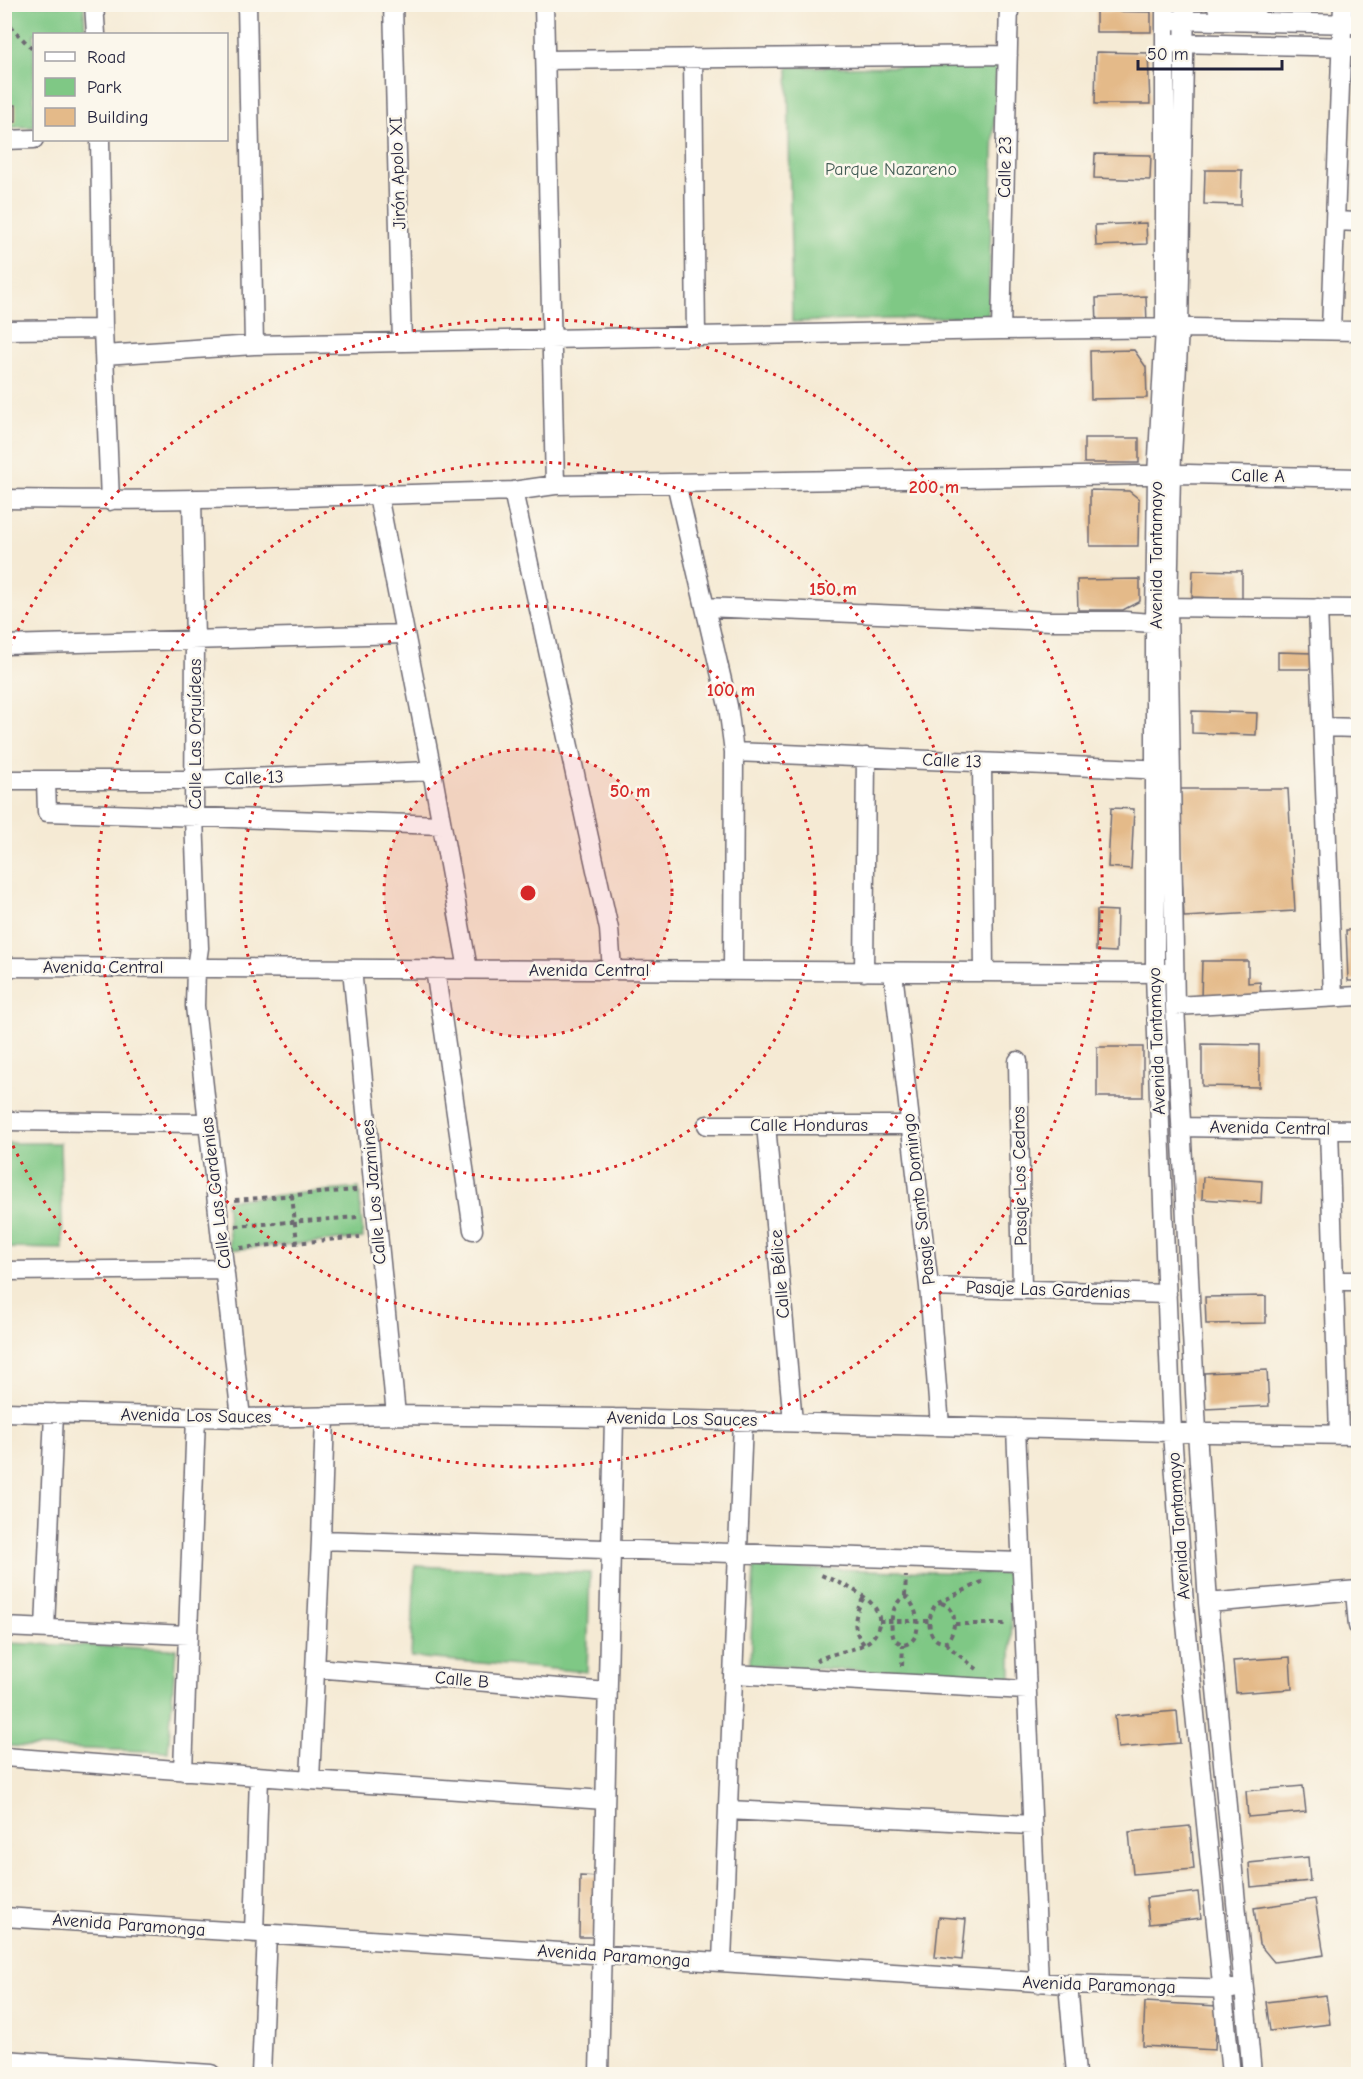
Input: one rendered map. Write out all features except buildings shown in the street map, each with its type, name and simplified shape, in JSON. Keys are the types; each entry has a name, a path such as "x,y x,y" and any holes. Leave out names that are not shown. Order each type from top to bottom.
{"street":[{"path":"94,4 96,33"},
{"path":"247,4 254,345"},
{"name":"Jirón Apolo XI","path":"393,4 402,342"},
{"path":"544,4 555,485"},
{"name":"Calle 23","path":"1001,330 1009,4"},
{"path":"1215,4 1218,8 1350,24"},
{"path":"1331,330 1335,222 1350,47 1350,24 1343,4"},
{"path":"1165,12 1255,12"},
{"name":"Avenida Tantamayo","path":"1165,12 1172,328"},
{"name":"Avenida Tantamayo","path":"1185,12 1164,475 1163,770 1155,973 1172,1432 1184,1604 1232,2074"},
{"path":"1253,45 1255,12"},
{"path":"1164,43 1350,47"},
{"path":"546,60 1008,55"},
{"path":"693,58 696,337"},
{"path":"4,140 33,139"},
{"path":"100,141 103,329 110,501"},
{"path":"1335,222 1359,222"},
{"path":"104,355 254,345 1001,330 1172,328 1359,331"},
{"path":"4,330 103,329"},
{"name":"Calle A","path":"4,499 192,500 513,491 555,485 1164,475 1359,478"},
{"path":"676,483 728,706 734,752 733,971"},
{"path":"513,491 609,929 612,970"},
{"path":"378,495 468,969"},
{"name":"Calle Las Orquídeas","path":"192,500 195,640 194,817 199,948 196,968"},
{"path":"705,607 1051,621 1318,608 1359,609"},
{"path":"1318,608 1332,997"},
{"path":"4,645 405,634"},
{"path":"1323,727 1359,728"},
{"name":"Calle 13","path":"734,752 1163,770"},
{"path":"864,972 866,758"},
{"path":"982,762 984,972"},
{"name":"Avenida Tantamayo","path":"1163,770 1208,1603 1252,2074"},
{"name":"Calle 13","path":"4,780 194,780 432,771"},
{"path":"46,781 47,812 442,825"},
{"name":"Avenida Central","path":"4,967 1174,973"},
{"name":"Calle Las Gardenias","path":"196,968 195,1006 241,1418"},
{"name":"Calle Los Jazmines","path":"352,969 396,1415"},
{"path":"435,969 472,1230"},
{"name":"Pasaje Santo Domingo","path":"893,972 929,1287 940,1426"},
{"path":"1175,1006 1359,996"},
{"name":"Pasaje Los Cedros","path":"1018,1061 1022,1290"},
{"path":"4,1121 207,1123"},
{"name":"Calle Honduras","path":"707,1125 911,1125"},
{"name":"Calle Bélice","path":"766,1125 793,1422"},
{"name":"Avenida Central","path":"1181,1127 1359,1130"},
{"path":"1329,1129 1339,1434"},
{"path":"4,1271 225,1269"},
{"path":"1334,1281 1359,1281"},
{"name":"Pasaje Las Gardenias","path":"929,1287 1167,1294"},
{"name":"Avenida Los Sauces","path":"4,1412 241,1418 396,1415 615,1418 1359,1435"},
{"path":"45,1629 54,1413"},
{"path":"310,1780 325,1416"},
{"path":"183,1771 196,1417"},
{"path":"599,2074 615,1418"},
{"path":"722,1962 743,1421"},
{"path":"1016,1428 1039,1983"},
{"path":"321,1540 1021,1562"},
{"path":"1208,1603 1357,1590 1359,1626"},
{"path":"4,1627 188,1635"},
{"name":"Calle B","path":"315,1668 608,1692"},
{"path":"733,1674 1027,1690"},
{"path":"4,1757 605,1800"},
{"path":"259,1777 261,2074"},
{"path":"728,1810 1032,1825"},
{"name":"Avenida Paramonga","path":"4,1917 1039,1983 1244,1988"},
{"path":"1068,1984 1076,2074"},
{"path":"4,2060 103,2071 211,2074"}],"path":[{"path":"10,26 33,50"},
{"path":"228,1200 356,1190"},
{"path":"292,1195 297,1243"},
{"path":"231,1227 358,1217"},
{"path":"233,1248 360,1237"},
{"path":"820,1666 809,1665 826,1655 864,1644 877,1631 879,1621 873,1605 819,1572 831,1571"},
{"path":"895,1573 906,1574 905,1596 896,1604 892,1622 894,1639 903,1646"},
{"path":"941,1603 946,1604 950,1609 955,1624 954,1632 946,1642 940,1643 935,1641 931,1635 932,1610 936,1604 994,1576 983,1576"},
{"path":"903,1646 913,1641 917,1621 915,1606 905,1596"},
{"path":"864,1598 855,1619 858,1637 864,1644"},
{"path":"879,1621 930,1622"},
{"path":"955,1624 1010,1624 1010,1634"},
{"path":"946,1642 955,1652 984,1674 972,1674"},
{"path":"902,1670 903,1646"}],"green space":[{"path":"4,5 84,5 85,33 33,33 33,127 5,127"},
{"name":"Parque Nazareno","path":"996,66 988,316 792,322 788,67"},
{"path":"5,1143 60,1143 63,1249 5,1248"},
{"path":"359,1188 363,1238 230,1250 226,1200"},
{"path":"415,1566 590,1573 587,1672 411,1657"},
{"path":"754,1567 1012,1574 1011,1678 750,1665"},
{"path":"5,1643 176,1649 168,1752 5,1746"}]}
